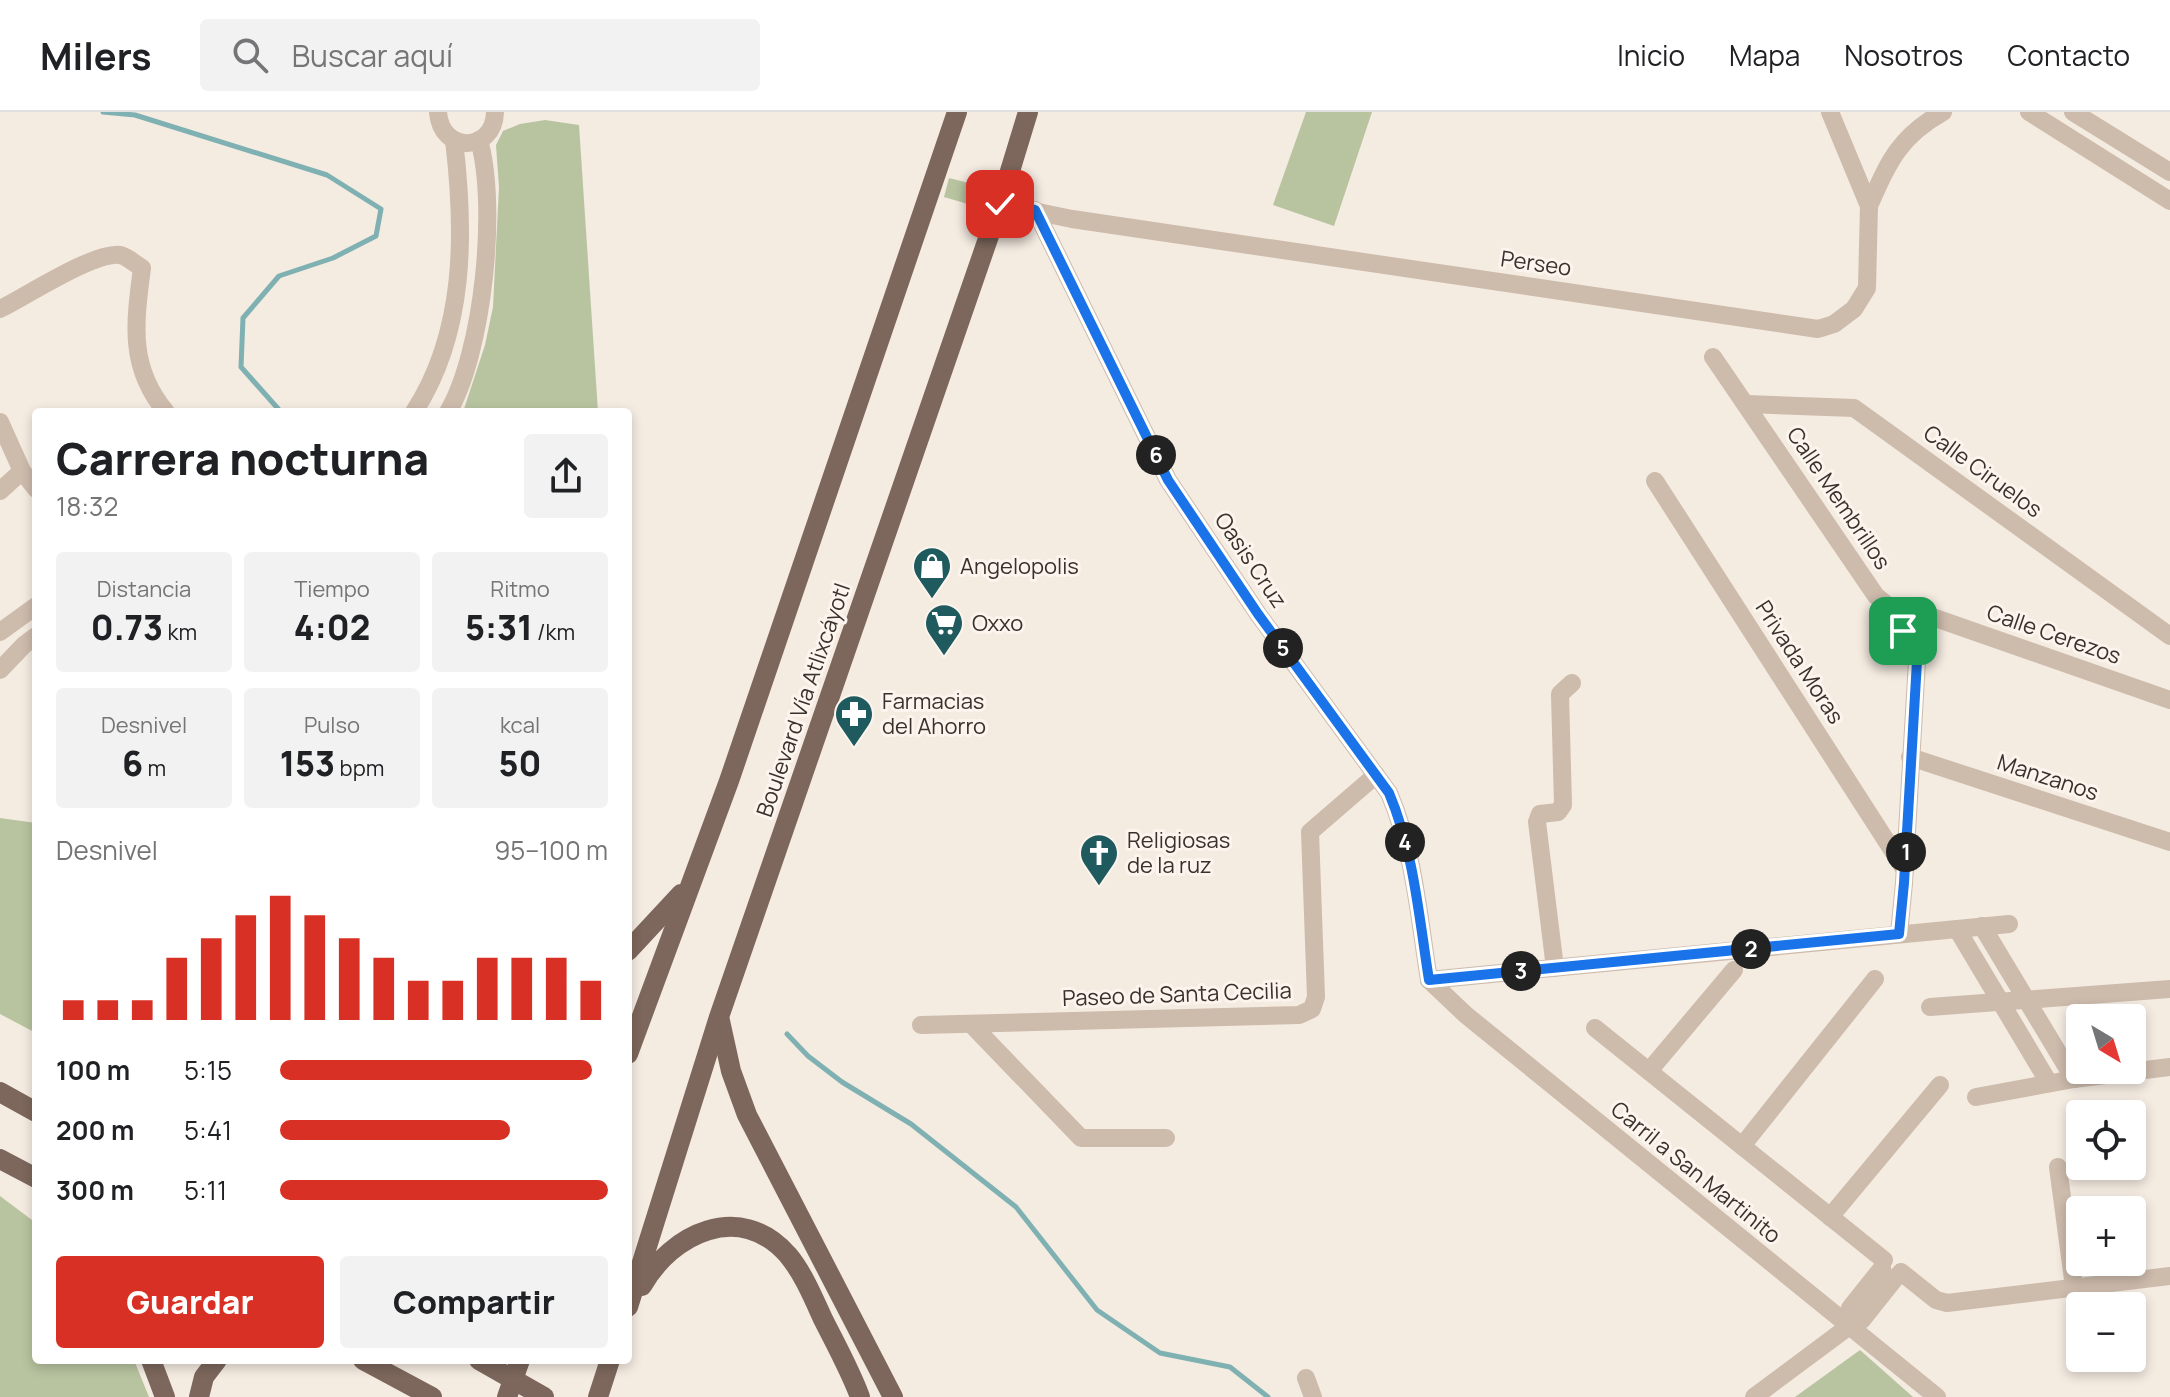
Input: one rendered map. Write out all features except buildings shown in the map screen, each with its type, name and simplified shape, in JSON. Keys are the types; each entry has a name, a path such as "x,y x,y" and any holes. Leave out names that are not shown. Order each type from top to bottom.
{"main road":[{"name":"Boulevard Vía Atlixcáyotl","path":"632,1043 739,751 957,112"},
{"name":"Boulevard Vía Atlixcáyotl","path":"632,1296 719,1017 1000,204 1028,112"},
{"path":"632,947 689,885"},
{"path":"719,1017 731,1071 747,1115 893,1397"},
{"path":"0,1092 32,1110"},
{"path":"0,1159 32,1176"},
{"path":"632,1302 649,1273 677,1244 694,1233 712,1228 747,1229 776,1243 800,1273 860,1397"},
{"path":"153,1364 165,1397"},
{"path":"199,1397 204,1377 214,1364"},
{"path":"370,1364 432,1397"},
{"path":"486,1364 544,1397"},
{"path":"507,1397 519,1364"},
{"path":"598,1397 609,1364"}],"street":[{"path":"438,112 442,129 454,140 466,143 479,140 489,133 495,121 495,112"},
{"name":"Perseo","path":"1000,204 1072,219 1818,329 1834,324 1854,309 1867,288 1869,206 1830,112"},
{"path":"1869,206 1890,158 1925,122 1943,112"},
{"path":"2029,112 2170,201"},
{"path":"2073,112 2170,172"},
{"path":"417,408 441,359 457,290 462,225 454,140"},
{"path":"450,408 466,373 478,325 488,207 484,156 479,140"},
{"name":"Oasis Cruz","path":"1035,210 1168,480 1258,614 1389,793 1400,819 1429,980"},
{"path":"0,309 101,257 121,255 132,261 142,268 135,328 139,362 145,379 163,408"},
{"name":"Calle Membrillos","path":"1713,357 1876,596 1897,613"},
{"name":"Calle Ciruelos","path":"1747,404 1854,408 2170,636"},
{"path":"0,422 22,471 32,484"},
{"path":"0,491 22,471"},
{"name":"Privada Moras","path":"1655,481 1904,876"},
{"path":"1904,607 1914,607 1921,613 1922,624 1914,632 1903,631 1896,623 1897,613 1904,607"},
{"path":"0,632 32,609"},
{"name":"Calle Cerezos","path":"1921,613 2170,700"},
{"path":"1904,934 1904,876 1917,661 1914,632"},
{"path":"0,670 32,639"},
{"path":"1555,968 1537,822 1540,814 1558,812 1563,805 1560,694 1572,683"},
{"name":"Manzanos","path":"1910,757 2170,842"},
{"name":"Paseo de Santa Cecilia","path":"921,1025 1299,1015 1312,1009 1316,997 1310,832 1376,775"},
{"path":"1429,980 2009,924"},
{"path":"1982,926 2066,1066"},
{"path":"1957,929 2049,1083"},
{"path":"1649,1071 1734,970"},
{"path":"1742,1146 1875,979"},
{"name":"Carril a San Martinito","path":"1429,980 1466,1015 1937,1397"},
{"path":"1930,1007 2170,989"},
{"path":"972,1025 1081,1138 1166,1138"},
{"path":"1595,1028 1891,1269 1936,1300 1947,1303 2170,1276"},
{"path":"2146,1070 2170,1067"},
{"path":"1976,1097 2066,1080"},
{"path":"1830,1217 1940,1085"},
{"path":"2058,1167 2074,1287"},
{"path":"1754,1397 1848,1327 1862,1320 1891,1269"},
{"path":"1306,1378 1313,1397"}],"green space":[{"path":"1306,112 1372,112 1334,226 1273,205"},
{"path":"545,120 579,125 598,408 464,408 485,345 493,307 499,187 496,145 503,131 520,124"},
{"path":"949,178 977,185 971,205 944,197"},
{"path":"0,818 32,822 32,1031 0,1014"},
{"path":"0,1196 32,1220 32,1364 136,1364 149,1397 0,1397"},
{"path":"1860,1350 1913,1397 1795,1397"}],"waterway":[{"path":"103,112 135,115 327,175 381,209 376,236 333,258 279,276 243,318 241,367 277,408"},
{"path":"787,1034 808,1056 842,1082 911,1124 1016,1207 1097,1310 1160,1353 1230,1367 1268,1397"}],"place":[{"name":"Angelopolis","path":"932,600"},
{"name":"Oxxo","path":"944,657"},
{"name":"Farmacias del Ahorro","path":"854,748"},
{"name":"Religiosas de la ruz","path":"1099,887"}],"route":[{"path":"1000,204 1035,210 1168,480 1258,614 1389,793 1400,819 1407,850 1429,980 1899,934 1917,661 1914,632 1903,631"}]}
